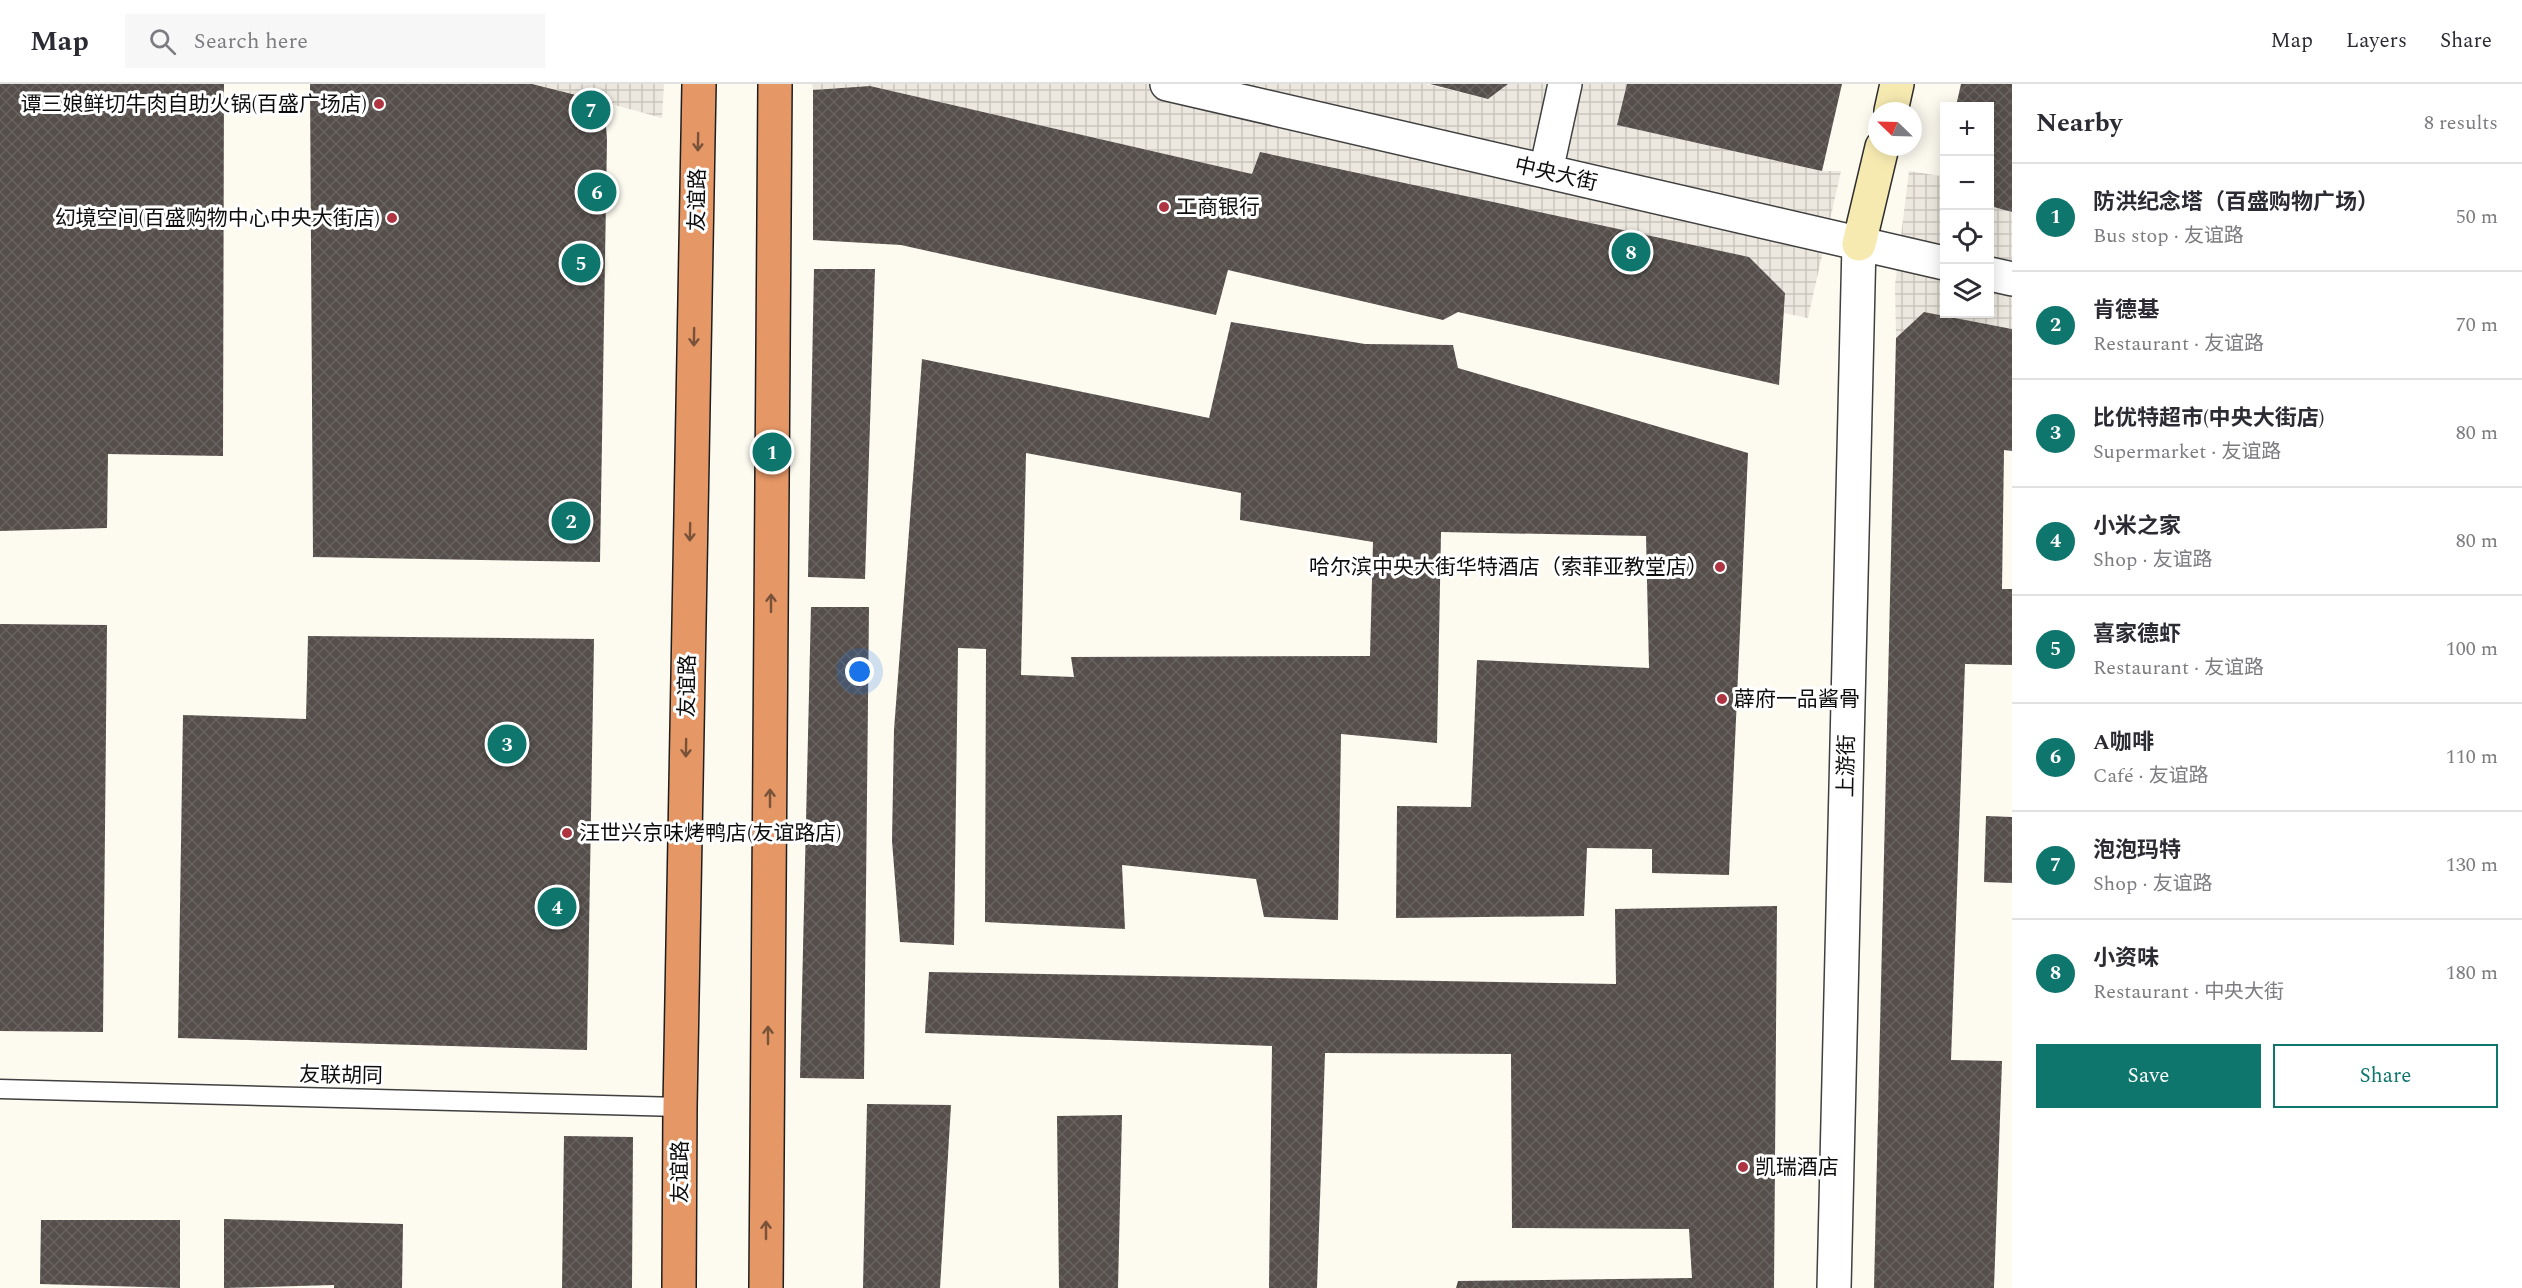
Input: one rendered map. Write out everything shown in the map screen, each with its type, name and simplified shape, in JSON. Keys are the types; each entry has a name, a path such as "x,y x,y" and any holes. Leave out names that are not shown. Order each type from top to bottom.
{"highway":[{"name":"友谊路","path":"679,1288 680,1107 699,84"},
{"path":"766,1288 776,84"}],"street":[{"name":"中央大街","path":"1167,84 1221,90 1545,171 1940,262"},
{"path":"1545,171 1565,84"},
{"path":"1893,102 1897,84"},
{"path":"1859,244 1880,156"},
{"name":"上游街","path":"1834,1288 1859,244"},
{"path":"1994,275 2012,279"}],"lane":[{"name":"友联胡同","path":"0,1089 680,1107"}],"shaded area":[{"path":"532,84 664,84 662,118 604,102"},
{"path":"812,84 1426,84 1488,99 1508,84 1627,84 1618,125 1822,171 1841,171 1808,318 1784,313 1785,293 1749,257 1252,174 870,86 813,90"},
{"path":"1909,171 1940,176 1940,315 1924,312 1896,338 1895,285"},
{"path":"1994,207 2012,212 2012,329 1955,318 1994,318"}],"building":[{"path":"0,84 224,84 223,456 108,454 107,528 0,531"},
{"path":"310,84 532,84 604,102 607,139 600,562 313,557"},
{"path":"1430,84 1508,84 1488,99"},
{"path":"1627,84 1842,84 1822,171 1617,125"},
{"path":"1961,84 2012,84 2012,212 1994,207 1994,102 1957,102"},
{"name":"工商银行","path":"870,86 1252,174 1260,152 1749,257 1785,293 1779,385 1458,312 1443,320 1228,270 1216,315 901,245 813,240 813,90"},
{"path":"814,269 875,269 865,579 808,577"},
{"path":"1924,312 1940,315 1940,318 1955,318 2012,329 2012,451 2004,450 2002,589 2012,589 2012,665 1965,664 1951,1060 2002,1061 1994,1288 1874,1288 1896,338"},
{"path":"1231,322 1365,344 1453,345 1458,368 1748,453 1729,875 1652,873 1652,849 1587,848 1584,916 1396,918 1397,806 1471,807 1477,660 1649,668 1646,536 1441,532 1437,743 1341,734 1338,920 1264,917 1256,879 1122,865 1125,929 985,922 986,649 958,648 954,945 900,942 892,841 894,730 922,359 1209,418","holes":["1026,453 1241,493 1240,520 1373,542 1370,656 1071,657 1074,677 1021,675"]},
{"path":"811,607 869,607 864,1079 800,1078"},
{"path":"0,624 107,625 103,1032 0,1031"},
{"path":"308,636 594,639 587,1050 178,1038 183,715 306,719"},
{"path":"1986,816 2012,817 2012,883 1984,882"},
{"path":"1777,906 1774,1288 1456,1288 1458,1281 1692,1278 1689,1229 1512,1228 1511,1054 1325,1053 1317,1288 1269,1288 1272,1046 925,1033 929,972 1616,984 1615,909"},
{"path":"867,1104 951,1105 940,1288 863,1288"},
{"path":"1122,1115 1118,1288 1059,1288 1057,1116"},
{"path":"564,1136 633,1137 632,1288 562,1288"},
{"path":"224,1219 403,1224 402,1288 334,1288 334,1285 224,1288"},
{"path":"41,1220 180,1220 180,1288 40,1284"}],"place":[{"name":"谭三娘鲜切牛肉自助火锅(百盛广场店)","path":"379,104"},
{"name":"泡泡玛特","path":"591,110"},
{"name":"A咖啡","path":"597,192"},
{"name":"工商银行","path":"1164,207"},
{"name":"幻境空间(百盛购物中心中央大街店)","path":"392,218"},
{"name":"小资味","path":"1631,252"},
{"name":"喜家德虾","path":"581,263"},
{"name":"防洪纪念塔（百盛购物广场）","path":"772,452"},
{"name":"肯德基","path":"571,521"},
{"name":"哈尔滨中央大街华特酒店（索菲亚教堂店）","path":"1720,567"},
{"name":"薜府一品酱骨","path":"1722,699"},
{"name":"比优特超市(中央大街店)","path":"507,744"},
{"name":"汪世兴京味烤鸭店(友谊路店)","path":"567,833"},
{"name":"小米之家","path":"557,907"},
{"name":"凯瑞酒店","path":"1743,1167"}]}
